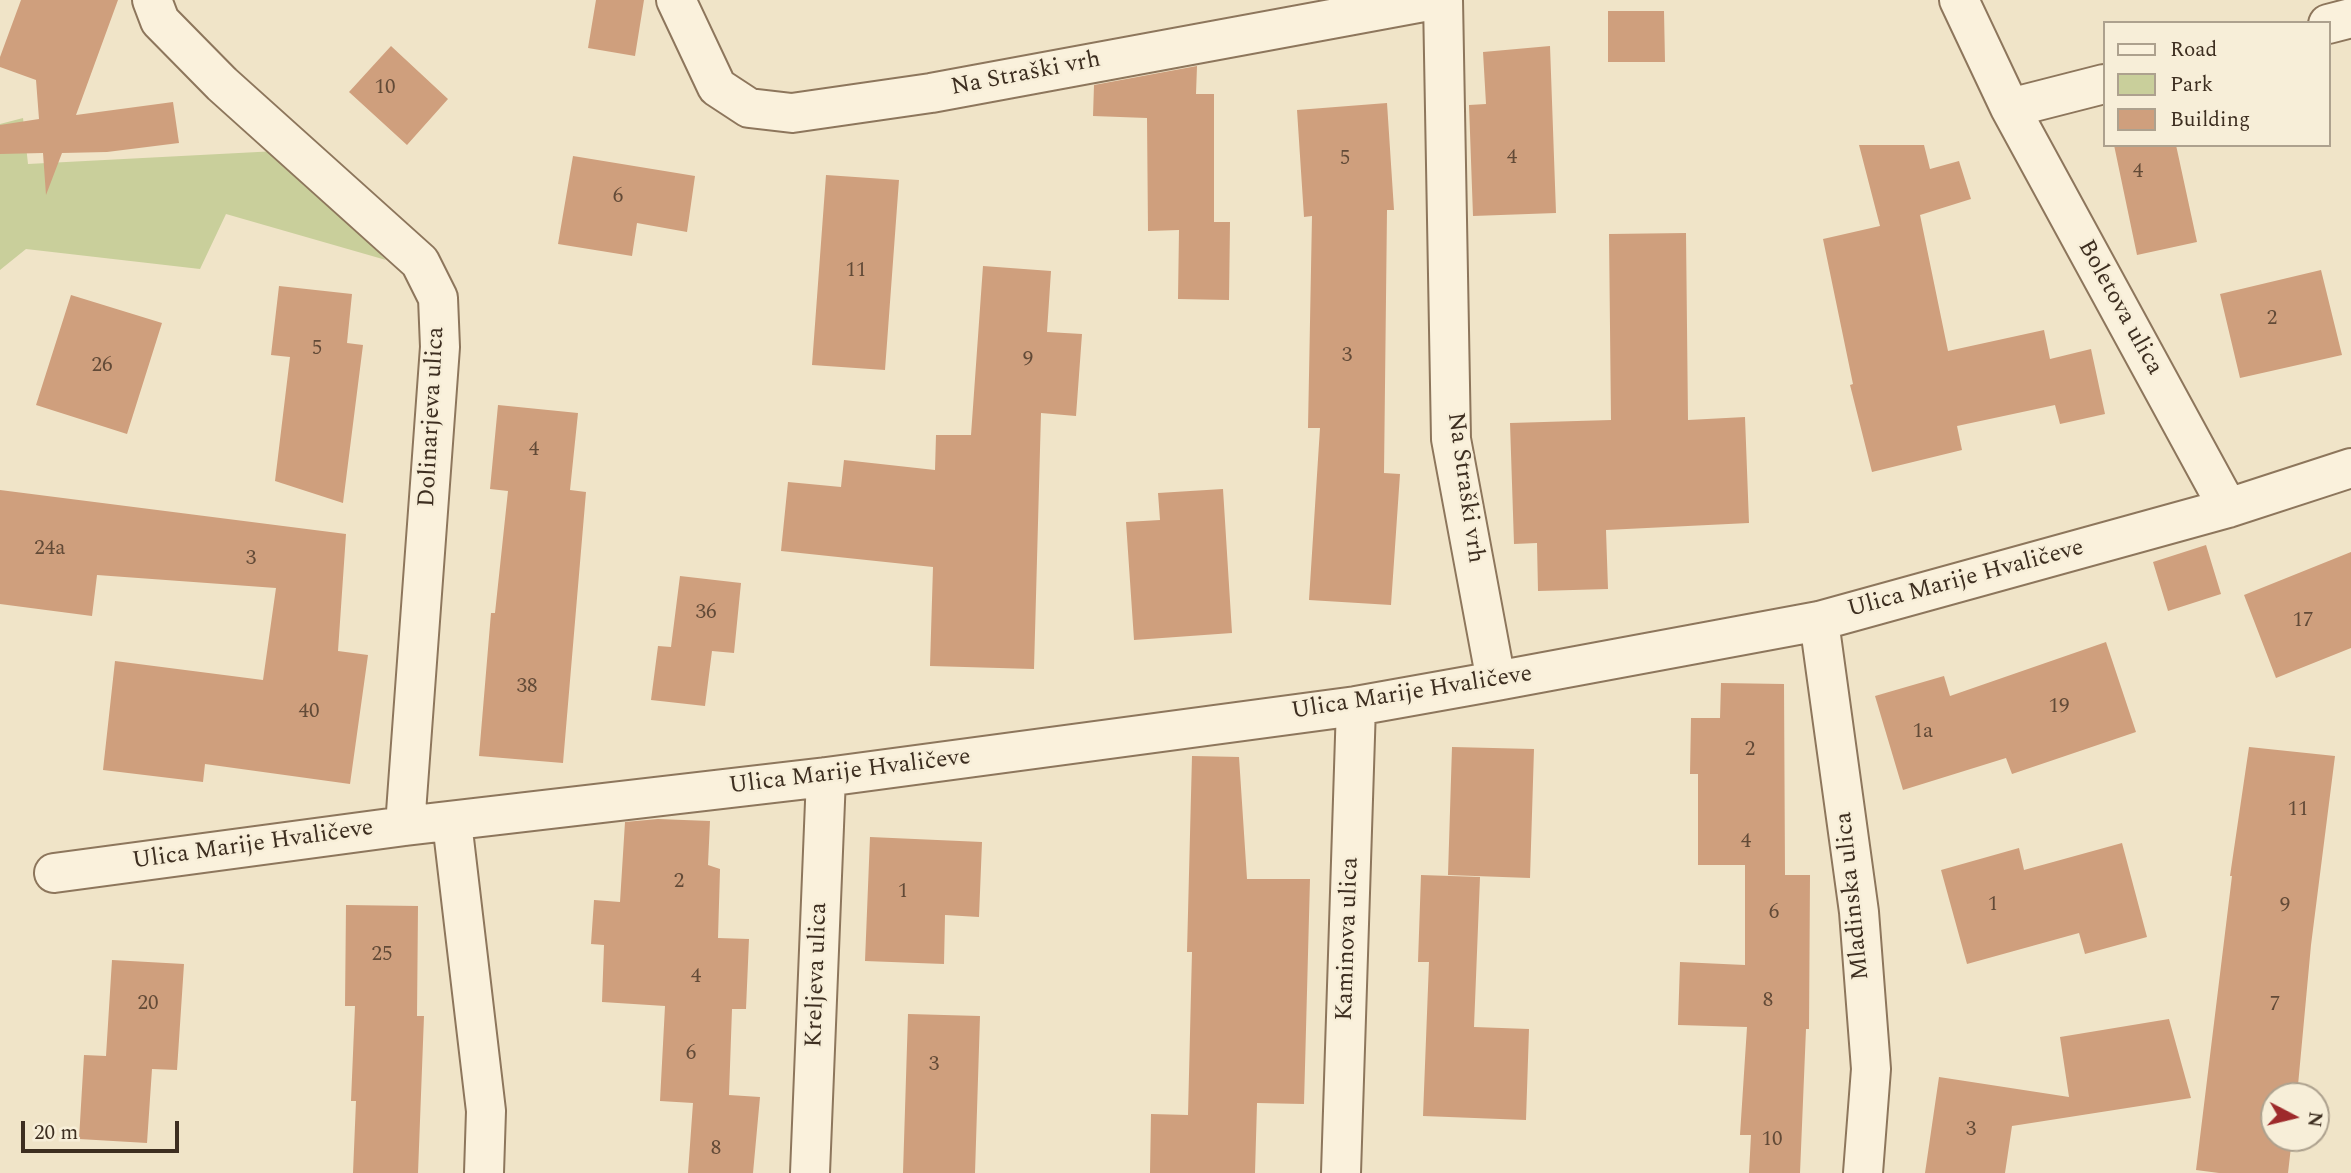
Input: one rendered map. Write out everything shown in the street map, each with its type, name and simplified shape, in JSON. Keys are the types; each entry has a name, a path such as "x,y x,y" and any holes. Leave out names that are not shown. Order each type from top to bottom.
{"street":[{"name":"Dolinarjeva ulica","path":"152,0 160,21 222,84 420,262 438,298 440,347 405,825"},
{"name":"Na Straški vrh","path":"676,0 717,87 749,108 792,113 930,93 1434,0"},
{"name":"Na Straški vrh","path":"1443,0 1451,439 1496,681"},
{"name":"Boletova ulica","path":"1959,0 2010,108 2228,508"},
{"path":"2330,23 2351,18"},
{"path":"2010,108 2102,84"},
{"name":"Ulica Marije Hvaličeve","path":"54,873 405,825 826,777 1356,706 1819,621 2228,508 2351,468"},
{"name":"Mladinska ulica","path":"1819,621 1861,939 1871,1069 1863,1173"},
{"name":"Kaminova ulica","path":"1341,1173 1356,706"},
{"name":"Kreljeva ulica","path":"810,1173 826,777"},
{"path":"453,821 486,1111 484,1173"}],"green space":[{"path":"23,118 28,164 277,151 386,260 226,214 200,269 26,249 0,270 0,124"}],"building":[{"path":"21,0 118,0 76,115 173,102 179,143 107,152 62,153 46,195 43,153 0,154 0,125 39,119 36,80 0,67 0,57"},
{"path":"596,0 644,0 635,56 588,48"},
{"path":"1608,11 1664,11 1665,62 1608,62"},
{"path":"391,46 448,99 407,145 349,92"},
{"path":"1550,46 1556,213 1473,216 1469,105 1486,104 1483,52"},
{"path":"1197,66 1196,94 1214,94 1214,222 1230,222 1229,300 1178,299 1179,230 1148,231 1147,118 1093,116 1094,85"},
{"path":"1387,103 1394,210 1387,210 1384,473 1400,474 1391,605 1309,600 1320,428 1308,428 1312,216 1304,217 1297,110"},
{"path":"1859,145 1924,145 1930,169 1959,161 1971,199 1920,215 1948,351 2044,330 2050,359 2091,349 2105,414 2060,424 2055,405 1957,426 1962,450 1872,472 1850,385 1853,384 1823,239 1880,226"},
{"path":"2114,147 2176,147 2197,242 2137,255"},
{"path":"573,156 695,176 687,232 637,223 632,256 558,244"},
{"path":"826,175 899,180 885,370 812,365"},
{"path":"1686,233 1688,420 1745,417 1749,523 1606,530 1608,589 1538,591 1537,543 1514,544 1510,423 1611,420 1609,234"},
{"path":"983,266 1051,271 1047,332 1082,334 1076,416 1041,413 1034,669 930,666 933,567 781,551 788,482 841,487 844,460 935,470 936,435 971,435"},
{"path":"2321,270 2342,355 2240,378 2220,294"},
{"path":"279,286 352,294 347,343 363,345 343,503 275,481 290,357 271,355"},
{"path":"71,295 162,323 127,434 36,405"},
{"path":"498,405 578,413 570,490 586,492 563,763 479,756 491,613 495,613 508,491 490,489"},
{"path":"1223,489 1232,633 1134,640 1126,522 1160,520 1158,493"},
{"path":"0,490 346,534 338,651 368,655 350,784 205,764 203,782 103,770 115,661 263,680 276,588 97,575 92,616 0,604"},
{"path":"2206,545 2221,594 2168,611 2153,562"},
{"path":"2351,552 2351,648 2276,678 2244,595"},
{"path":"680,576 741,583 734,653 712,651 705,706 651,700 658,646 671,647"},
{"path":"2106,642 2136,732 2012,774 2006,758 1903,790 1875,696 1944,676 1950,696"},
{"path":"1721,683 1784,684 1785,875 1810,875 1809,1029 1806,1029 1800,1173 1749,1173 1751,1135 1740,1135 1747,1027 1678,1025 1680,962 1745,965 1745,865 1698,865 1698,774 1690,774 1691,718 1720,718"},
{"path":"1452,747 1534,749 1530,878 1448,875"},
{"path":"2249,747 2335,756 2311,945 2298,1082 2260,1082 2260,1152 2290,1152 2288,1173 2219,1173 2196,1170 2230,876"},
{"path":"1192,756 1239,757 1247,879 1310,879 1304,1104 1257,1103 1255,1173 1150,1173 1151,1114 1188,1115 1192,952 1187,952"},
{"path":"658,819 710,821 708,865 720,869 718,938 749,939 746,1009 732,1009 729,1095 760,1097 753,1173 688,1173 693,1103 660,1101 665,1006 602,1002 604,945 591,944 594,900 620,902 625,822"},
{"path":"870,837 982,842 979,917 945,915 944,964 865,961"},
{"path":"2122,843 2147,937 2085,954 2079,933 1967,964 1941,870 2019,848 2024,870"},
{"path":"1421,875 1480,877 1474,1027 1529,1029 1526,1120 1423,1116 1429,962 1418,962"},
{"path":"346,905 418,906 417,1016 424,1016 418,1173 353,1173 356,1101 351,1101 355,1006 345,1006"},
{"path":"112,960 184,964 177,1070 152,1069 147,1143 79,1139 84,1055 106,1056"},
{"path":"908,1014 980,1016 975,1173 903,1173"},
{"path":"2169,1019 2191,1098 2012,1126 2005,1173 1925,1173 1939,1077 2069,1097 2060,1037"}]}
